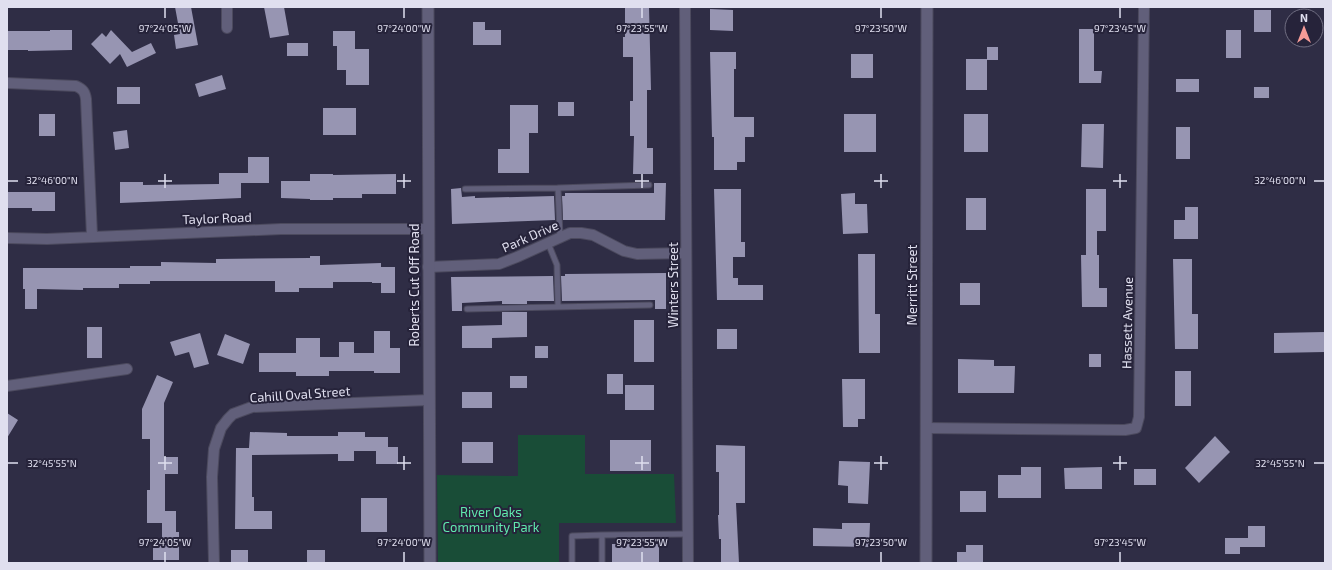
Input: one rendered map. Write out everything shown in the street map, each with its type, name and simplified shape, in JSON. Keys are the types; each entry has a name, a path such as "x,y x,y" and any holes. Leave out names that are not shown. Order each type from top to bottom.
{"street":[{"path":"227,7 227,28"},
{"name":"Roberts Cut Off Road","path":"428,7 430,563"},
{"name":"Winters Street","path":"685,7 688,563"},
{"name":"Merritt Street","path":"926,563 927,7"},
{"name":"Hassett Avenue","path":"926,428 1125,430 1136,428 1139,417 1144,7"},
{"path":"7,83 76,86 85,92 92,236"},
{"name":"Taylor Road","path":"7,238 281,229 428,229"},
{"name":"Park Drive","path":"428,267 499,264 517,258 570,233 593,235 624,251 637,254 686,253"},
{"path":"7,386 127,368"},
{"name":"Cahill Oval Street","path":"214,563 212,477 214,449 222,428 233,414 252,407 429,400"}],"lane":[{"path":"464,189 649,185"},
{"path":"558,188 560,237"},
{"path":"548,243 556,265 558,307"},
{"path":"467,308 650,306"},
{"path":"572,563 572,536 687,534"},
{"path":"602,535 602,563"}],"green space":[{"name":"River Oaks Community Park","path":"518,435 585,435 585,474 674,474 676,523 559,523 559,563 438,563 437,475 518,476"}],"building":[{"path":"175,7 191,7 198,45 176,49 174,35 180,34"},
{"path":"264,7 284,7 289,35 270,38"},
{"path":"625,7 649,7 651,90 647,90 647,148 653,148 653,174 633,174 634,136 630,136 630,101 633,101 633,57 623,57"},
{"path":"710,9 733,10 733,31 710,30"},
{"path":"1254,10 1271,10 1271,32 1254,32"},
{"path":"473,22 485,22 485,30 501,30 501,45 473,45"},
{"path":"1079,29 1094,29 1094,71 1102,71 1101,83 1079,83"},
{"path":"72,30 72,50 7,50 7,31"},
{"path":"111,30 132,52 151,43 156,53 127,67 120,54 110,64 91,44 102,33 106,37"},
{"path":"1226,30 1241,30 1241,58 1226,58"},
{"path":"333,31 355,31 355,49 369,49 369,85 346,85 346,70 337,70 337,46 333,46"},
{"path":"287,43 308,43 308,56 287,56"},
{"path":"987,47 998,47 998,60 987,60 987,90 966,90 966,59 987,59"},
{"path":"710,52 736,52 736,69 734,69 734,117 754,117 754,137 745,137 745,162 737,162 737,170 714,170"},
{"path":"851,54 873,54 873,78 851,78"},
{"path":"222,75 226,89 199,97 195,84"},
{"path":"1176,79 1199,79 1199,92 1176,92"},
{"path":"117,87 140,87 140,104 117,104"},
{"path":"1254,87 1269,87 1269,98 1254,98"},
{"path":"558,102 574,102 574,116 558,116"},
{"path":"510,105 538,105 538,133 529,133 529,173 498,173 498,149 510,149"},
{"path":"323,108 356,108 356,135 323,135"},
{"path":"39,114 55,114 55,136 39,136"},
{"path":"844,114 876,114 876,152 844,152"},
{"path":"964,114 988,114 988,152 964,152"},
{"path":"1082,124 1104,124 1103,168 1081,167"},
{"path":"1176,127 1190,127 1190,159 1176,159"},
{"path":"127,130 129,148 115,150 113,132"},
{"path":"248,157 269,157 269,183 241,183 241,198 120,203 120,182 143,182 143,185 219,184 219,173 248,173"},
{"path":"310,174 396,174 396,194 362,194 362,198 333,198 333,200 281,198 281,181 310,181"},
{"path":"654,183 666,183 665,220 563,220 562,196 565,196 565,193 654,193"},
{"path":"461,188 462,197 554,196 555,220 452,224 451,189"},
{"path":"714,189 741,189 741,242 745,242 745,257 733,257 733,278 738,278 738,285 763,285 763,300 717,300"},
{"path":"1086,189 1106,189 1106,231 1097,231 1097,255 1099,255 1099,288 1107,288 1107,307 1082,307 1081,255 1086,255"},
{"path":"7,192 55,192 55,211 32,211 32,208 7,208"},
{"path":"855,193 855,204 867,204 868,233 843,234 841,194"},
{"path":"966,198 986,198 986,230 966,230"},
{"path":"1185,207 1198,207 1198,239 1174,239 1174,220 1185,220"},
{"path":"858,254 875,254 875,314 880,314 880,353 859,353"},
{"path":"310,256 320,256 320,265 381,263 381,267 395,267 395,293 381,293 381,283 372,282 333,282 333,288 299,288 299,292 275,292 275,281 150,281 150,284 119,284 119,288 83,288 83,290 37,289 37,309 25,309 23,268 130,268 130,266 161,266 161,262 216,263 216,259 310,258"},
{"path":"1173,259 1192,259 1192,314 1198,314 1198,349 1175,349"},
{"path":"666,273 666,309 655,309 655,300 562,301 561,276 565,276 565,274"},
{"path":"553,276 554,301 527,301 527,304 502,304 502,301 462,303 462,311 452,311 451,277"},
{"path":"960,283 980,283 980,305 960,305"},
{"path":"502,312 527,312 527,337 492,338 492,348 462,348 462,326 502,325"},
{"path":"634,320 654,320 654,362 634,362"},
{"path":"87,327 102,327 102,358 87,358"},
{"path":"717,329 737,329 737,349 717,349"},
{"path":"374,331 390,331 390,348 400,348 400,373 374,373 374,371 329,371 329,376 296,376 296,372 259,372 259,353 296,353 296,338 320,338 320,357 339,357 339,342 354,342 354,353 374,353"},
{"path":"1325,332 1325,352 1274,353 1274,333"},
{"path":"200,333 209,364 194,368 189,352 175,356 170,342"},
{"path":"225,334 250,344 243,364 217,355"},
{"path":"535,346 548,346 548,358 535,358"},
{"path":"1089,354 1101,354 1101,367 1089,367"},
{"path":"958,359 994,360 994,366 1015,366 1014,393 958,393"},
{"path":"1175,371 1191,371 1191,406 1175,406"},
{"path":"607,374 623,374 623,394 607,394"},
{"path":"157,375 173,382 164,403 164,457 178,457 178,474 165,474 165,511 176,511 176,532 179,532 179,560 153,560 153,543 162,543 162,523 147,523 147,490 150,490 150,439 142,439 142,409"},
{"path":"510,376 527,376 527,388 510,388"},
{"path":"842,379 865,379 865,419 858,419 858,427 843,427"},
{"path":"625,385 654,385 654,410 625,410"},
{"path":"462,392 492,392 492,408 462,408"},
{"path":"7,413 18,420 7,438"},
{"path":"250,432 287,433 287,436 338,436 338,432 365,432 365,437 388,437 388,447 398,447 398,464 376,464 376,451 354,451 354,461 338,461 338,454 252,455 252,497 254,497 254,511 272,511 272,529 235,529 236,448 249,448"},
{"path":"1215,436 1230,452 1199,483 1185,468"},
{"path":"610,440 651,440 651,471 610,471"},
{"path":"462,442 493,442 493,463 462,463"},
{"path":"716,445 745,446 745,503 736,503 739,563 721,563 721,539 719,539 718,515 719,472 716,472"},
{"path":"839,461 870,462 868,504 848,503 848,486 838,485"},
{"path":"1021,467 1041,467 1041,498 998,498 998,475 1021,475"},
{"path":"1102,467 1102,489 1065,489 1064,468"},
{"path":"1134,469 1156,469 1156,485 1134,485"},
{"path":"960,491 986,491 986,512 960,512"},
{"path":"361,498 387,498 387,532 361,532"},
{"path":"842,523 870,523 869,547 813,546 813,528 842,529"},
{"path":"1248,526 1265,526 1265,547 1240,547 1240,554 1225,554 1225,538 1248,538"},
{"path":"612,544 659,544 659,563 612,563"},
{"path":"966,545 983,545 983,563 957,563 957,552 966,552"},
{"path":"231,550 248,550 248,563 231,563"},
{"path":"307,550 325,550 325,563 307,563"}]}
